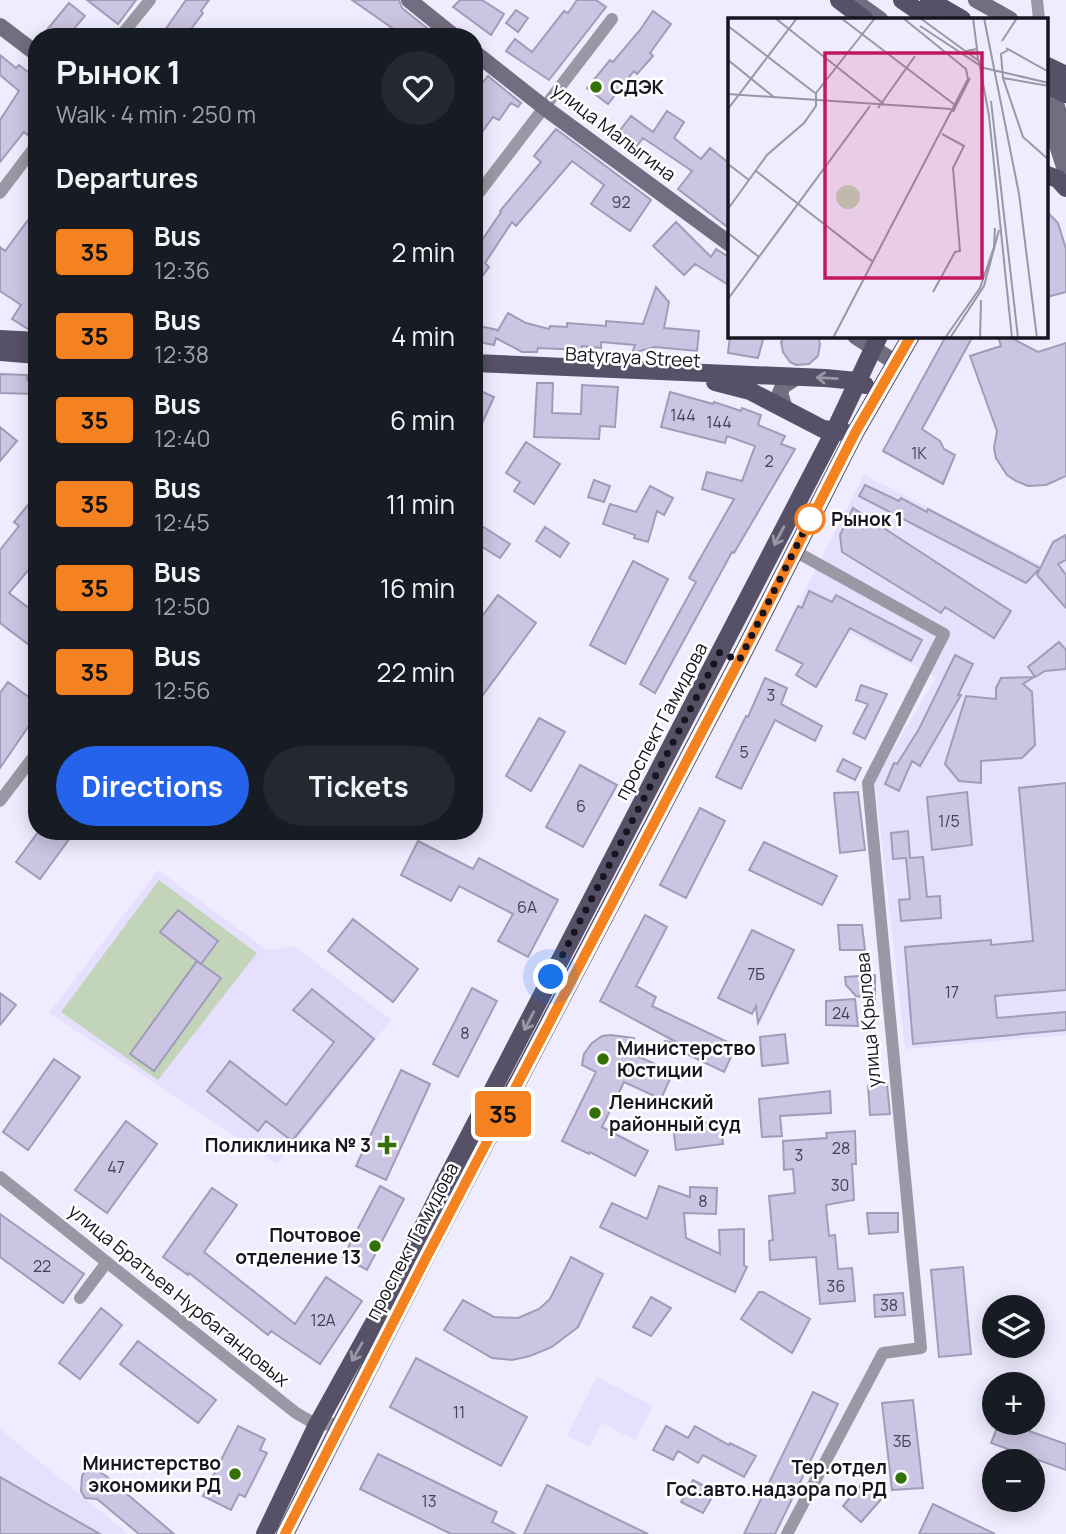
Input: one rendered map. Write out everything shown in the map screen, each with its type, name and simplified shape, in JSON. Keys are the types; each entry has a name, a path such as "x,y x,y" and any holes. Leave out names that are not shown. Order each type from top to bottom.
{"main road":[{"path":"823,0 847,18"},
{"path":"839,0 863,18"},
{"path":"902,0 929,18"},
{"path":"929,0 960,18"},
{"path":"1051,76 1066,94"},
{"path":"1048,175 1058,179 1066,188"},
{"name":"проспект Гамидова","path":"285,1534 739,661 793,550 877,392 910,338"},
{"path":"0,339 28,341"},
{"name":"проспект Гамидова","path":"265,1534 317,1425 393,1288 445,1182 834,432 857,380 867,340"},
{"path":"0,352 28,354"},
{"name":"Batyraya Street","path":"483,363 857,380"},
{"name":"Batyraya Street","path":"483,373 521,372 706,381 751,391 809,424 834,432 855,433"},
{"path":"857,380 877,392"}],"street":[{"path":"127,28 150,0"},
{"path":"409,0 444,28"},
{"path":"853,0 879,18"},
{"path":"976,0 1008,18"},
{"path":"1037,0 1039,18"},
{"path":"483,187 612,19"},
{"path":"0,26 28,47"},
{"name":"улица Малыгина","path":"483,59 728,243"},
{"path":"1051,76 1066,139"},
{"path":"1048,117 1066,173"},
{"path":"0,193 28,156"},
{"path":"867,340 896,363"},
{"path":"785,408 780,393 783,386 796,377"},
{"name":"улица Крылова","path":"787,1534 883,1353 921,1348 868,783 944,634 793,550"},
{"path":"720,652 739,661"},
{"path":"0,801 28,764"},
{"name":"улица Братьев Нурбагандовых","path":"0,1177 296,1413 317,1425"},
{"path":"80,1298 107,1262"},
{"path":"317,1425 341,1423"}],"shaded area":[{"path":"864,475 1040,564 1053,541 1066,534 1066,1035 905,1049 875,781 936,677 797,606"},
{"path":"158,870 267,950 294,946 391,1020 277,1164 49,1013"},
{"path":"597,1377 653,1406 635,1440 602,1423 589,1447 567,1436"},
{"path":"0,1429 128,1534 0,1534"}],"green space":[{"path":"159,880 257,953 158,1080 61,1012"}],"building":[{"path":"87,0 136,0 118,24"},
{"path":"186,0 209,0 192,28 166,28"},
{"path":"352,0 399,0 402,8 427,28 392,28"},
{"path":"460,0 482,0 504,14 491,35 453,7"},
{"path":"577,0 596,0 606,7 549,80 506,51 515,39 532,52 564,11 568,13"},
{"path":"69,3 85,16 75,28 48,28"},
{"path":"516,10 528,18 518,32 506,23"},
{"path":"653,11 671,24 650,53 653,56 637,74 634,71 608,104 587,88 610,60 613,62"},
{"path":"0,55 16,68 19,65 28,72 28,135 24,132 0,162 0,120 19,91 0,75"},
{"path":"488,76 521,103 518,107 511,103 499,120 493,117 483,131 483,82"},
{"path":"667,111 684,122 674,138 701,159 710,148 728,162 728,227 678,189 692,171 643,138 637,146 618,133 631,116 653,132"},
{"path":"556,129 651,200 630,231 591,204 604,185 572,161 516,226 512,222 485,263 489,267 483,275 483,239 500,211 541,162 534,156"},
{"path":"1048,213 1058,223 1066,249 1066,292 1048,297"},
{"path":"28,220 28,329 12,319 21,305 0,291 0,247 5,251"},
{"path":"676,222 711,257 716,249 728,257 728,285 695,264 684,275 653,246"},
{"path":"656,287 669,302 664,328 699,331 697,351 655,347 632,353 635,345 601,342 601,348 538,348 537,352 522,352 496,338 494,345 483,343 483,327 498,330 497,332 508,313 526,323 549,329 550,326 567,327 567,323 606,326 606,321 643,324"},
{"path":"730,338 763,338 758,358 728,353"},
{"path":"784,338 818,338 818,356 809,364 796,365 790,362 783,352 781,342"},
{"path":"945,338 972,338 922,429 955,455 943,484 883,451"},
{"path":"999,338 1012,338 1038,352 1066,343 1066,476 1046,485 1028,486 1016,481 1007,475 996,458 994,448 997,431 970,356 1001,346"},
{"path":"0,374 27,375 28,394 0,393"},
{"path":"537,383 553,383 552,413 581,414 582,385 618,387 615,427 600,426 599,439 534,437"},
{"path":"483,392 494,397 483,421"},
{"path":"670,392 741,411 742,408 761,415 758,425 785,436 781,444 795,449 734,553 732,552 655,693 640,684 696,582 689,578 734,499 702,489 707,472 742,481 755,446 727,436 725,443 661,427"},
{"path":"0,427 17,441 0,461"},
{"path":"526,442 560,464 534,504 514,491 520,482 506,473"},
{"path":"594,480 610,486 604,502 588,497"},
{"path":"865,485 899,501 901,498 927,512 928,509 1040,568 1026,583 859,496"},
{"path":"650,486 673,498 664,515 657,511 648,542 603,524 610,504 636,512"},
{"path":"28,505 28,571 9,593 28,607 28,644 0,623 0,550 19,526 14,522"},
{"path":"853,508 1011,611 994,638 945,607 941,613 842,552 840,535"},
{"path":"483,527 510,544 500,558 483,548"},
{"path":"545,527 569,543 560,557 536,541"},
{"path":"1066,535 1066,560 1058,564 1066,575 1066,608 1037,575 1053,542"},
{"path":"633,561 668,579 625,664 590,645"},
{"path":"809,591 832,602 836,595 922,640 911,661 850,628 816,687 796,675 803,664 776,650 798,606 802,608"},
{"path":"498,595 536,623 483,695 483,615"},
{"path":"1059,642 1066,650 1066,669 1045,671 1035,677 1028,667"},
{"path":"955,655 973,664 958,695 961,695 920,766 912,761 899,791 885,784 894,763 897,764 919,729"},
{"path":"1034,677 1023,684 1032,692 1035,745 1022,758 981,761 981,783 959,781 945,764 966,696 996,699 996,688 1001,678"},
{"path":"765,678 787,688 781,704 822,726 815,741 775,720 741,789 716,777"},
{"path":"8,682 28,696 28,727 0,768 0,693"},
{"path":"861,685 887,694 865,739 853,733 868,704 856,700"},
{"path":"539,718 565,732 531,791 506,776"},
{"path":"843,759 861,768 855,780 837,771"},
{"path":"580,765 617,785 583,847 546,827"},
{"path":"1066,783 1066,990 995,996 997,1018 1066,1012 1066,1030 913,1044 905,947 991,940 991,945 1033,941 1019,788"},
{"path":"858,792 865,850 840,853 834,793"},
{"path":"967,792 972,845 932,850 927,797"},
{"path":"700,808 725,821 686,898 660,885"},
{"path":"908,831 910,858 923,857 927,897 940,896 941,918 901,921 899,900 910,899 906,858 893,859 891,833"},
{"path":"32,840 68,840 40,879 16,862"},
{"path":"418,841 473,869 479,858 558,900 528,957 498,941 513,914 459,886 451,901 401,875"},
{"path":"764,842 837,876 822,905 749,870"},
{"path":"178,910 218,941 201,964 160,932"},
{"path":"645,915 667,927 636,986 656,997 652,1006 736,1046 724,1072 664,1043 678,1043 600,1001"},
{"path":"353,919 418,969 393,1002 328,951"},
{"path":"838,925 862,925 865,950 840,950"},
{"path":"752,930 794,950 758,1023 756,1006 752,1014 718,998"},
{"path":"197,961 221,978 154,1071 130,1054"},
{"path":"875,975 875,999 856,996 846,985 845,977"},
{"path":"472,988 497,1001 458,1077 433,1064"},
{"path":"312,989 374,1039 292,1141 266,1121 258,1131 207,1091 230,1061 286,1105 334,1042 293,1010"},
{"path":"0,993 16,1005 0,1025"},
{"path":"855,999 858,1026 826,1025 826,1001"},
{"path":"785,1034 788,1063 762,1066 760,1037"},
{"path":"602,1036 634,1038 628,1052 673,1072 661,1099 624,1082 602,1127 648,1151 635,1176 590,1152 589,1154 562,1141 596,1072 582,1065 584,1054 592,1043"},
{"path":"54,1059 80,1077 28,1150 3,1132"},
{"path":"401,1070 430,1084 386,1180 356,1166"},
{"path":"887,1084 890,1114 870,1115 868,1086"},
{"path":"830,1091 831,1113 780,1116 782,1136 762,1137 759,1099"},
{"path":"126,1121 157,1144 107,1213 75,1190"},
{"path":"720,1121 723,1144 676,1150 673,1126"},
{"path":"855,1131 856,1164 852,1164 854,1200 826,1205 829,1236 835,1235 838,1269 852,1268 855,1301 820,1304 816,1257 770,1260 769,1241 773,1240 769,1196 795,1193 793,1169 784,1170 783,1141 827,1138 826,1133"},
{"path":"380,1186 404,1199 367,1270 343,1257"},
{"path":"659,1186 690,1197 690,1187 717,1188 716,1214 684,1213 686,1238 720,1254 719,1230 744,1229 744,1265 747,1267 735,1292 600,1227 612,1203 647,1219"},
{"path":"212,1188 237,1205 204,1252 295,1324 326,1277 362,1301 320,1364 271,1331 268,1335 189,1273 188,1275 163,1257"},
{"path":"867,1213 898,1213 898,1232 869,1234"},
{"path":"0,1214 84,1274 63,1303 0,1257"},
{"path":"571,1257 603,1274 578,1327 552,1347 512,1360 492,1358 444,1330 463,1300 494,1317 518,1318 539,1309 550,1299"},
{"path":"963,1267 971,1354 939,1357 931,1270"},
{"path":"759,1292 810,1319 792,1353 741,1319"},
{"path":"903,1293 905,1315 875,1317 874,1295"},
{"path":"651,1297 671,1308 651,1336 633,1327"},
{"path":"101,1308 122,1325 80,1379 59,1363"},
{"path":"138,1341 216,1400 198,1423 120,1364"},
{"path":"416,1358 527,1417 501,1466 390,1407"},
{"path":"813,1392 838,1404 775,1534 744,1534"},
{"path":"913,1400 923,1488 892,1490 882,1403"},
{"name":"Министерство экономики РД","path":"238,1426 265,1439 260,1450 267,1453 245,1497 239,1494 231,1510 203,1496"},
{"path":"666,1426 688,1438 695,1426 756,1456 744,1477 703,1455 698,1463 678,1451 673,1460 653,1450"},
{"path":"994,1435 1041,1435 1066,1444 1066,1470 1045,1462 1045,1449 1008,1449 991,1443"},
{"path":"378,1454 497,1512 492,1522 516,1534 451,1534 360,1489"},
{"path":"95,1469 174,1534 139,1534 97,1499 85,1498 81,1491 82,1476 85,1471"},
{"path":"0,1477 100,1534 0,1534"},
{"path":"693,1480 715,1492 703,1513 681,1502"},
{"path":"865,1480 884,1496 861,1522 843,1506"},
{"path":"547,1485 648,1534 524,1534"},
{"path":"933,1504 995,1534 919,1534"}],"bus line":[{"name":"35","path":"285,1534 422,1266 739,661 793,550 877,392 910,338"}],"place":[{"name":"СДЭК","path":"596,87"},
{"name":"Рынок 1","path":"810,519"},
{"name":"Министерство Юстиции","path":"603,1059"},
{"name":"Ленинский районный суд","path":"595,1113"},
{"name":"Поликлиника № 3","path":"387,1145"},
{"name":"Почтовое отделение 13","path":"375,1246"},
{"name":"Министерство экономики РД","path":"235,1474"},
{"name":"Тер.отдел Гос.авто.надзора по РД","path":"901,1478"}],"route":[{"path":"551,977 720,652 739,661 810,519"}]}
